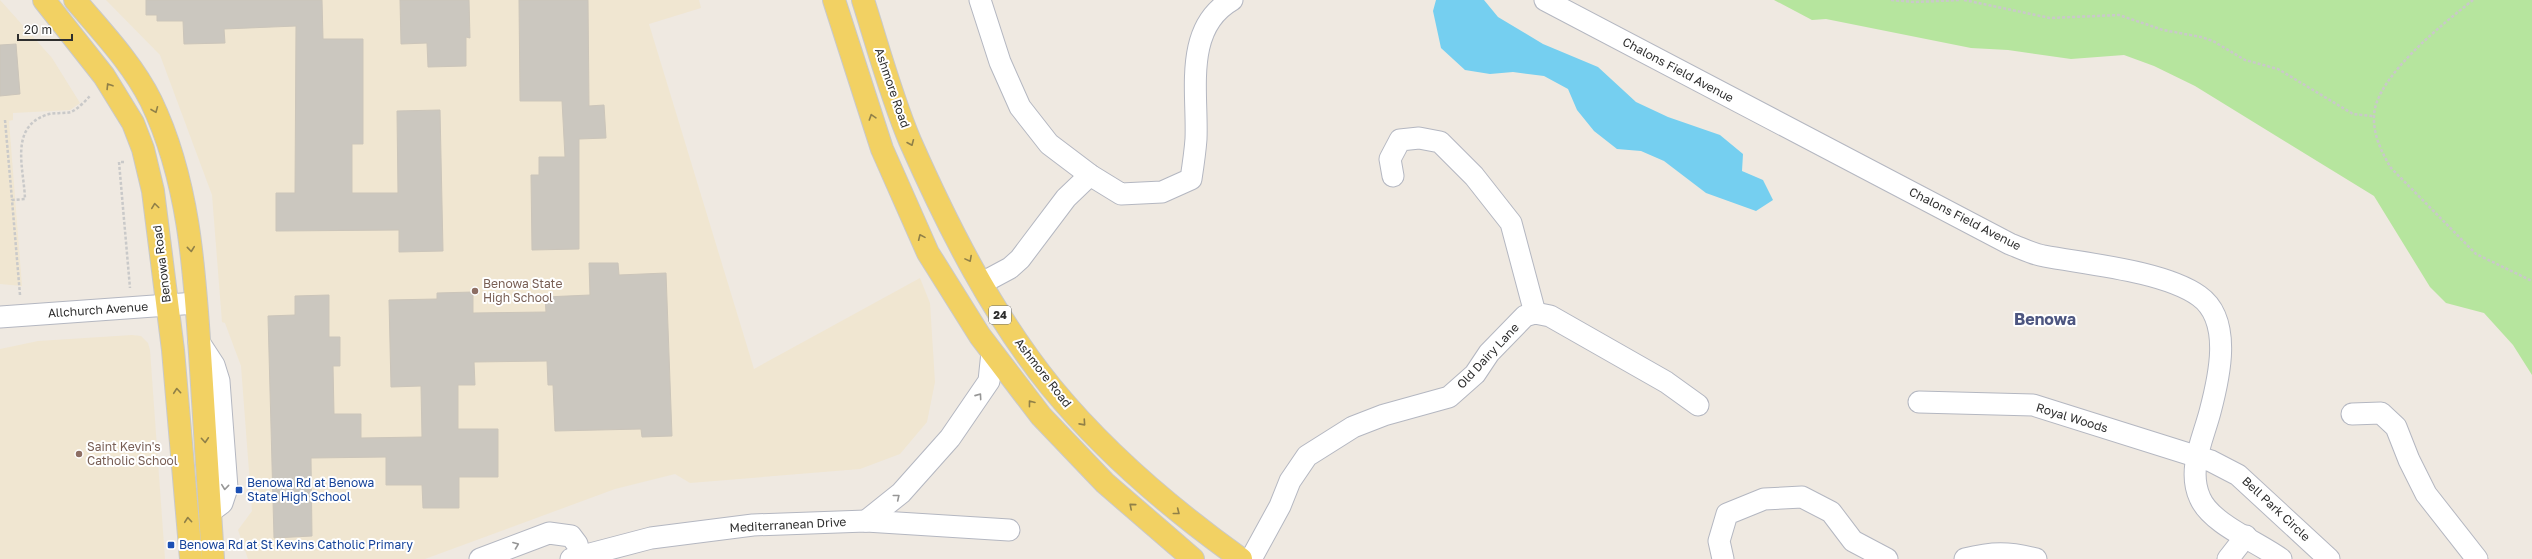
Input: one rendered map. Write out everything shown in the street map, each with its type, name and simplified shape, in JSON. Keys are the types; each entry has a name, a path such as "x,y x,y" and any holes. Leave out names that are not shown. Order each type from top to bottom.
{"main road":[{"name":"Benowa Road","path":"44,0 104,76 133,123 142,149 153,191 174,350 191,559"},
{"path":"75,0 131,67 156,114 181,188 189,235 196,303 214,559"},
{"name":"24","path":"834,0 882,149 928,252 992,352 1041,416 1106,483 1193,559"},
{"name":"Ashmore Road","path":"863,0 910,140 942,209 994,306 1052,387 1108,450 1166,504 1241,559"}],"street":[{"path":"980,0 1000,62 1020,107 1050,144 1090,175 1121,194 1162,192 1191,179 1196,139 1195,75 1201,38 1219,7 1232,0"},
{"name":"Chalons Field Avenue","path":"1545,0 2010,244 2042,256 2085,262 2178,284 2200,296 2217,318 2220,347 2216,385 2197,458 2195,478 2200,498 2213,516 2281,559"},
{"path":"1393,176 1390,159 1400,140 1419,138 1440,142 1458,158 1511,223 1535,314 1550,316 1574,329 1666,382 1698,405"},
{"path":"982,283 1010,268 1020,259 1066,198 1090,175"},
{"name":"Allchurch Avenue","path":"0,317 196,303"},
{"name":"Old Dairy Lane","path":"1251,559 1280,506 1290,481 1307,456 1353,427 1371,420 1449,397 1475,374 1489,353 1525,316 1535,314"},
{"path":"866,521 901,493 950,438 989,381 992,352"},
{"name":"Royal Woods","path":"1919,402 2033,405 2197,458"},
{"path":"2352,414 2381,413 2396,427 2409,460 2426,494 2477,559"},
{"name":"Bell Park Circle","path":"2197,458 2211,461 2238,475 2328,559"},
{"path":"1723,559 1719,541 1727,514 1764,499 1802,497 1831,512 1853,542 1887,559"},
{"name":"Mediterranean Drive","path":"577,558 651,538 754,525 866,521 1009,530"},
{"path":"480,559 549,533 571,536 577,544 577,558"},
{"path":"2228,559 2246,536"},
{"path":"1965,559 1984,554 2012,552 2036,559"}],"path":[{"path":"1891,0 1915,2 1963,0 2050,18 2119,16 2163,30 2201,37 2213,41 2245,60 2278,69 2353,114 2374,116"},
{"path":"2473,0 2407,58 2382,90 2374,116 2375,130 2384,157 2402,180 2476,254 2532,281"},
{"path":"12,200 24,199 20,147 23,134 31,122 47,115 72,112 90,96"},
{"path":"5,120 20,295"},
{"path":"124,162 119,162 130,288"}],"shaded area":[{"path":"0,0 52,58 80,103 70,110 13,113 13,120 9,121 22,286 0,284"},
{"name":"Benowa State High School","path":"106,0 699,0 701,8 649,24 754,369 920,278 930,303 935,382 927,422 900,454 860,469 690,483 675,474 615,489 425,559 248,559 238,530 252,511 241,366 225,323 222,322 212,195 160,55"},
{"name":"Saint Kevin's Catholic School","path":"132,335 141,336 148,343 150,350 165,559 0,559 0,349 38,341"}],"green space":[{"path":"1774,0 2532,0 2532,375 2513,345 2484,313 2446,303 2430,287 2374,196 2195,86 2154,66 2124,55 2071,59 2008,50 1971,48 1826,19 1812,20"}],"water":[{"path":"1436,0 1484,0 1498,17 1543,44 1598,67 1636,102 1668,117 1720,135 1743,154 1742,171 1763,180 1773,200 1756,211 1706,193 1664,161 1641,151 1617,149 1594,131 1577,110 1568,89 1544,76 1513,72 1490,74 1465,70 1441,48 1433,11"}],"building":[{"path":"146,0 322,0 323,39 363,39 363,144 352,144 352,193 398,193 397,111 440,110 443,251 399,252 399,230 276,231 276,193 295,193 296,26 224,29 225,43 184,44 183,21 157,21 157,15 146,15"},
{"path":"400,0 469,0 470,38 466,37 466,66 428,67 427,43 401,44"},
{"path":"519,0 588,0 589,106 604,105 606,138 579,139 579,249 532,250 531,175 539,175 539,157 565,157 562,101 520,101"},
{"path":"16,44 20,94 0,96 0,45"},
{"path":"589,263 618,263 619,275 666,273 672,436 642,437 641,429 555,431 553,385 548,385 547,361 474,362 475,385 458,385 458,429 498,429 498,477 459,477 459,508 423,508 422,485 386,485 386,457 311,458 312,536 274,538 268,316 295,315 295,296 329,295 329,337 340,337 340,366 333,366 334,414 361,414 361,438 422,437 421,386 391,387 389,300 437,299 437,293 473,292 473,313 546,312 545,297 590,295"}],"place":[{"name":"Benowa State High School","path":"475,291"},
{"name":"Saint Kevin's Catholic School","path":"79,454"},
{"name":"Benowa Rd at Benowa State High School","path":"239,490"},
{"name":"Benowa Rd at St Kevins Catholic Primary","path":"171,545"}],"district":[{"name":"Benowa","path":"2045,319"}]}
